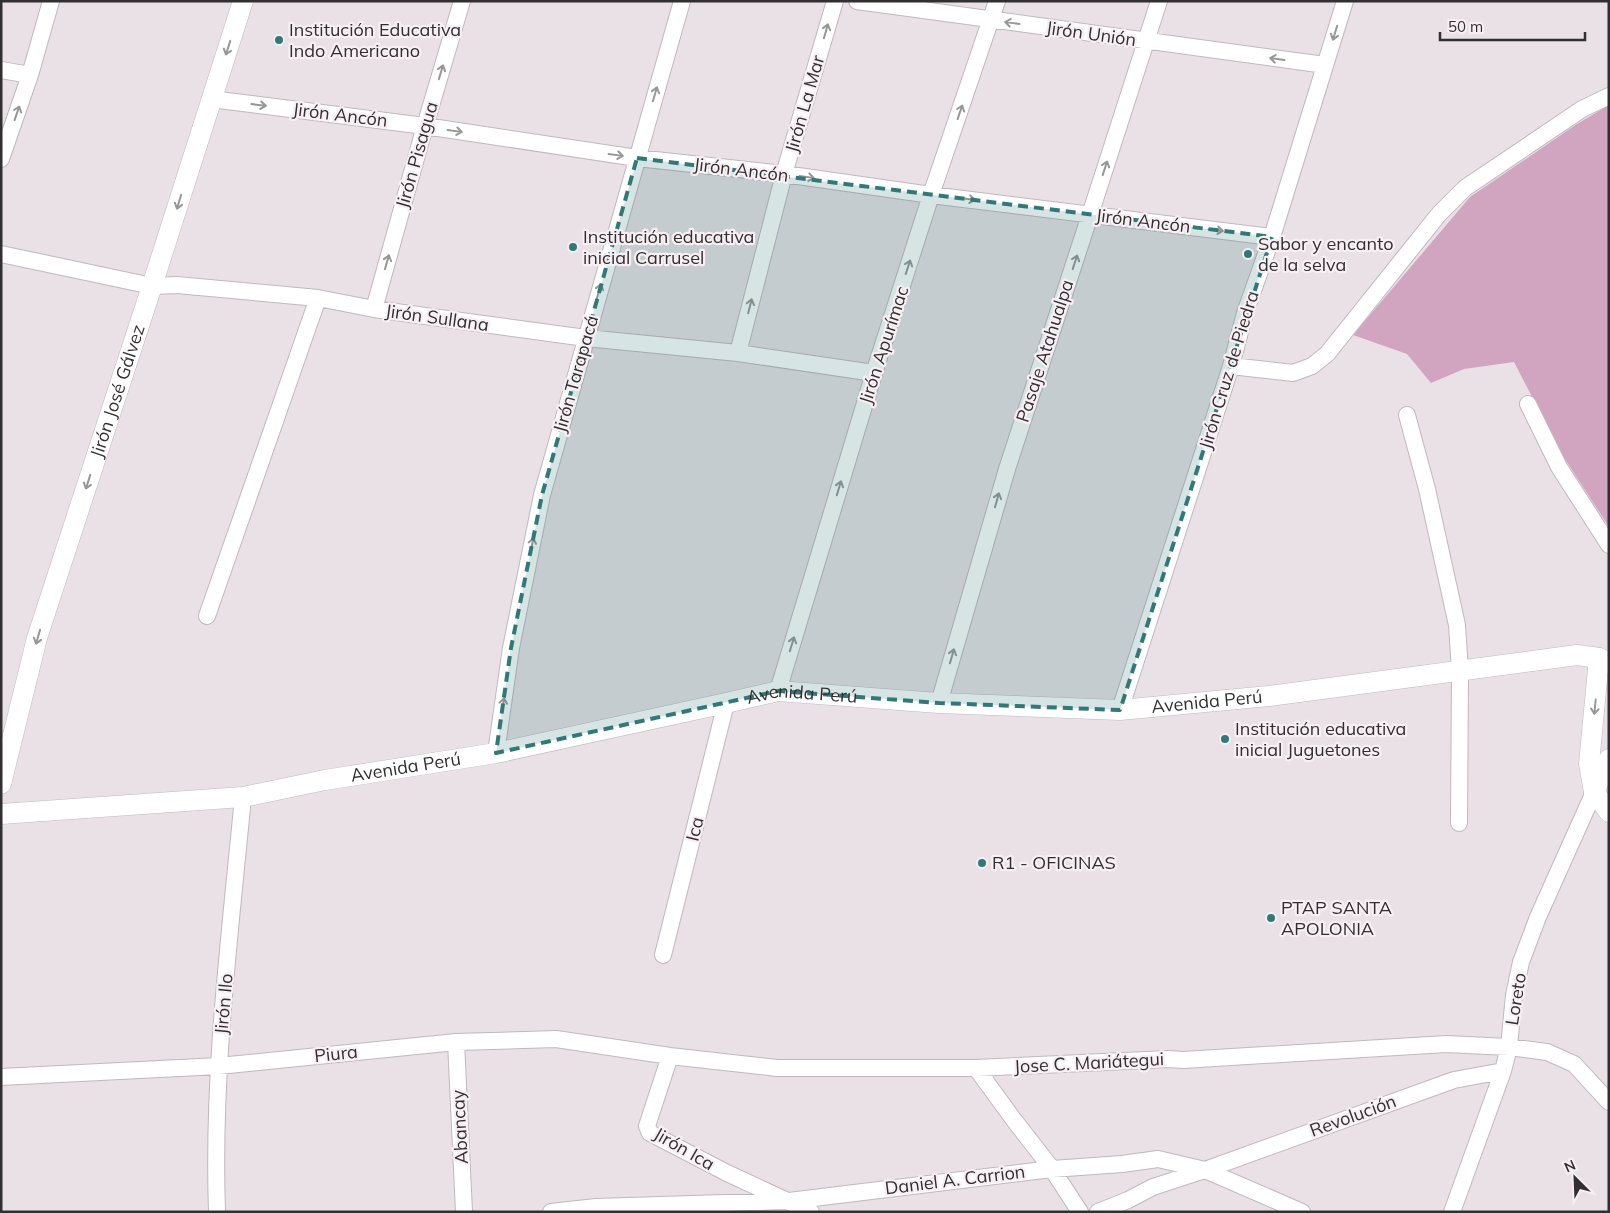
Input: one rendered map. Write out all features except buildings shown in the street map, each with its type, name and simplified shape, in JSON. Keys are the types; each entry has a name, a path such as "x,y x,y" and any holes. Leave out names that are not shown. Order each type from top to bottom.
{"street":[{"path":"1,159 30,75 51,1"},
{"name":"Jirón José Gálvez","path":"1,784 37,638 243,1"},
{"name":"Jirón Pisagua","path":"374,309 424,126 462,1"},
{"name":"Jirón Tarapacá","path":"496,753 512,648 542,495 682,1"},
{"name":"Jirón La Mar","path":"738,353 784,174 834,1"},
{"name":"Jirón Unión","path":"857,1 1325,65"},
{"name":"Jirón Apurímac","path":"778,691 874,373 997,1"},
{"name":"Pasaje Atahualpa","path":"939,703 1006,469 1159,1"},
{"name":"Jirón Cruz de Piedra","path":"1120,710 1231,366 1245,313 1272,237 1345,1"},
{"path":"1,70 30,75"},
{"path":"1231,366 1294,373 1312,366 1327,354 1439,214 1465,188 1582,109 1609,96"},
{"name":"Jirón Ancón","path":"211,99 424,126 637,158 784,174 932,195 1272,237"},
{"name":"Jirón Sullana","path":"1,254 152,286 177,285 318,298 374,309 586,338 738,353 874,373"},
{"path":"206,616 318,298"},
{"path":"1528,404 1559,467 1609,545"},
{"path":"1407,415 1427,489 1457,625 1460,672 1459,822"},
{"name":"Avenida Perú","path":"1,814 243,797 325,780 496,753 726,704 778,691 939,703 1120,710 1269,696 1577,655 1604,660"},
{"path":"1604,660 1589,764 1594,792 1609,812"},
{"name":"Ica","path":"664,955 726,704"},
{"path":"1594,792 1609,759"},
{"name":"Loreto","path":"1452,1212 1503,1070 1509,1047 1514,994 1521,962 1538,917 1594,792"},
{"name":"Jirón Ilo","path":"217,1212 216,1171 219,1066 243,797"},
{"name":"Piura","path":"1,1077 219,1066 456,1042 556,1039 670,1056"},
{"name":"Abancay","path":"456,1042 464,1212"},
{"name":"Jose C. Mariátegui","path":"670,1056 777,1068 976,1068 1168,1059 1183,1060 1446,1044 1509,1047 1547,1052 1574,1064 1609,1102"},
{"name":"Jirón Ica","path":"670,1056 647,1126 650,1133 727,1173 811,1212"},
{"path":"976,1068 1052,1169 1080,1212"},
{"name":"Revolución","path":"1098,1212 1153,1187 1454,1080 1503,1070"},
{"name":"Daniel A. Carrion","path":"789,1201 1052,1169 1158,1160 1205,1170 1302,1212"},
{"path":"551,1212 596,1208 789,1201"}],"highlighted area":[{"path":"637,158 1272,237 1120,710 939,703 778,691 496,753 511,648 542,495"}],"shaded area":[{"path":"1609,105 1609,527 1561,453 1514,362 1464,369 1431,383 1407,354 1353,335 1470,197 1577,124"}],"place":[{"name":"Institución Educativa Indo Americano","path":"279,40"},
{"name":"Institución educativa inicial Carrusel","path":"573,247"},
{"name":"Sabor y encanto de la selva","path":"1248,254"},
{"name":"Institución educativa inicial Juguetones","path":"1225,739"},
{"name":"R1 - OFICINAS","path":"982,863"},
{"name":"PTAP SANTA APOLONIA","path":"1271,918"}]}
